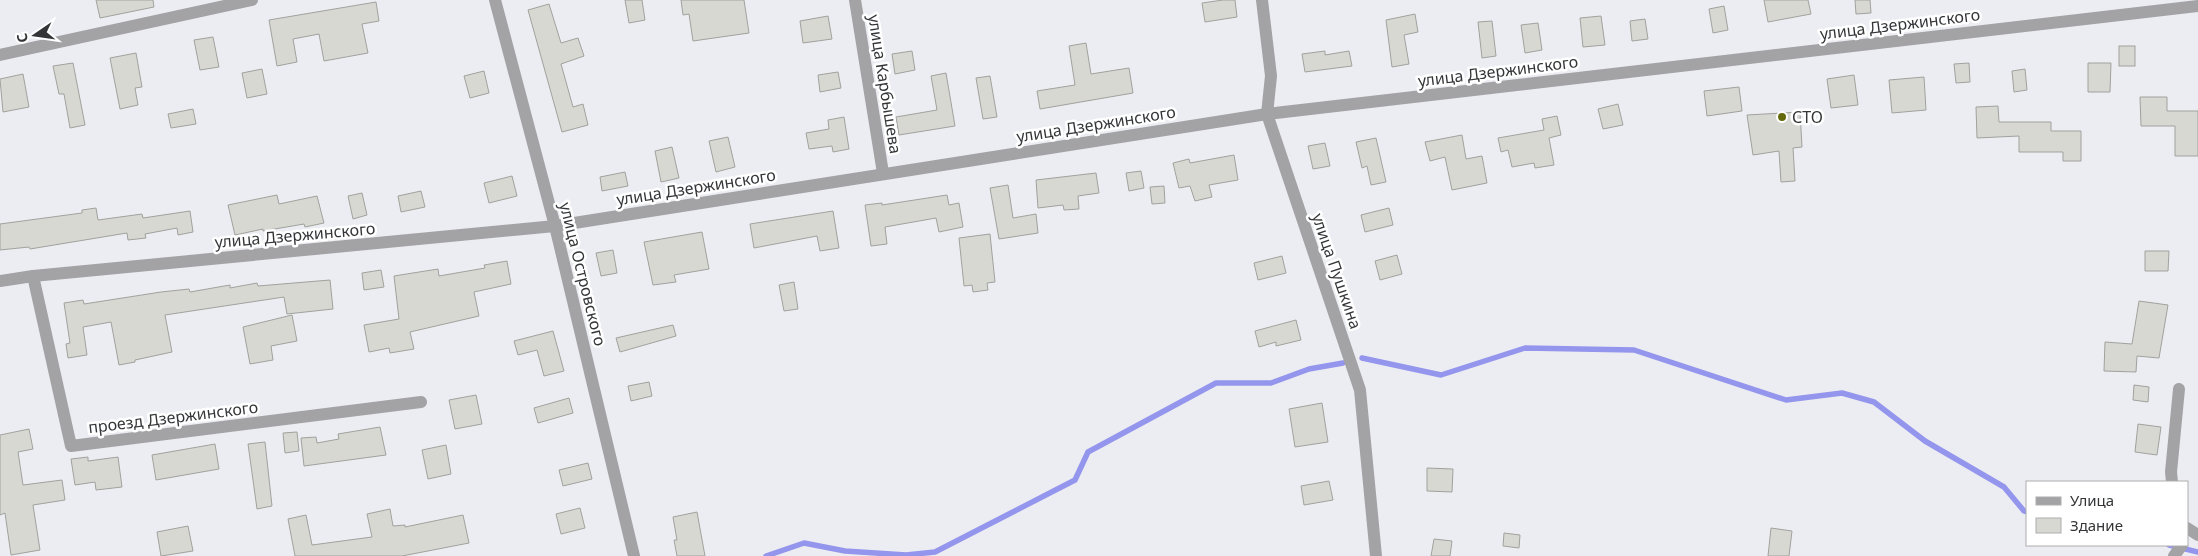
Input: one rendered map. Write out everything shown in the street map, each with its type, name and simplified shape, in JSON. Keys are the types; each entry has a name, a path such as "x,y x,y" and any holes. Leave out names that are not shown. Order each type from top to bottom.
{"street":[{"path":"0,55 252,0"},
{"name":"улица Островского","path":"495,0 555,226 632,555"},
{"name":"улица Карбышева","path":"855,0 883,173"},
{"name":"улица Пушкина","path":"1262,0 1271,76 1267,114 1360,390 1376,556"},
{"name":"улица Дзержинского","path":"0,281 33,276 555,226 1267,114 2198,6"},
{"name":"проезд Дзержинского","path":"33,276 71,446 422,402"},
{"path":"2172,481 2171,472 2179,389"}],"building":[{"path":"96,0 153,0 154,7 100,18"},
{"path":"625,0 642,0 645,20 629,23"},
{"path":"681,0 744,0 749,33 693,41 689,14 683,15"},
{"path":"1235,0 1237,17 1205,22 1202,3"},
{"path":"1764,0 1808,0 1811,14 1768,22"},
{"path":"1855,0 1870,0 1871,13 1856,14"},
{"path":"376,2 379,21 362,24 368,53 324,61 319,34 293,39 297,62 277,66 269,20"},
{"path":"549,4 561,43 578,38 584,56 561,64 573,107 583,104 588,125 562,132 528,10"},
{"path":"1724,6 1728,30 1713,33 1709,9"},
{"path":"1415,14 1418,32 1404,35 1409,64 1392,67 1386,20"},
{"path":"828,16 832,39 803,43 800,21"},
{"path":"1601,16 1605,45 1583,47 1580,18"},
{"path":"1645,19 1648,39 1632,41 1630,21"},
{"path":"1492,21 1496,56 1482,58 1478,22"},
{"path":"1538,23 1542,50 1525,53 1521,25"},
{"path":"213,37 219,67 200,70 194,40"},
{"path":"1086,43 1091,74 1129,68 1133,93 1040,109 1037,91 1075,85 1069,46"},
{"path":"2119,46 2135,46 2135,66 2119,66"},
{"path":"912,51 915,70 895,74 892,54"},
{"path":"1325,51 1325,55 1349,51 1352,66 1305,72 1302,54"},
{"path":"136,53 142,87 135,88 138,105 120,109 110,58"},
{"path":"73,63 85,125 70,128 64,94 59,94 53,66"},
{"path":"1969,63 1970,82 1956,83 1954,64"},
{"path":"2088,63 2111,63 2110,92 2088,92"},
{"path":"262,69 267,94 247,98 242,73"},
{"path":"2025,69 2027,90 2014,92 2012,71"},
{"path":"484,71 489,93 470,98 464,76"},
{"path":"838,72 841,88 820,92 818,75"},
{"path":"946,73 955,126 899,135 896,117 937,110 931,76"},
{"path":"23,74 29,107 3,112 0,79"},
{"path":"1854,75 1858,105 1831,108 1827,79"},
{"path":"990,76 997,117 983,119 976,78"},
{"path":"1924,77 1926,110 1892,113 1889,80"},
{"path":"1739,87 1742,111 1707,116 1704,91"},
{"path":"2140,97 2167,97 2167,111 2198,111 2198,156 2175,156 2175,126 2141,126"},
{"path":"1618,104 1623,125 1603,129 1598,109"},
{"path":"1998,106 1999,122 2051,122 2051,131 2081,131 2081,161 2063,161 2063,152 2019,152 2019,136 1977,138 1976,107"},
{"path":"193,109 196,124 171,128 168,114"},
{"path":"1800,112 1802,147 1793,148 1795,181 1781,182 1779,151 1753,155 1747,115"},
{"path":"1557,116 1561,135 1549,138 1554,165 1535,168 1534,163 1512,167 1508,150 1501,152 1498,138 1544,130 1542,119"},
{"path":"844,117 849,149 833,152 832,146 809,149 806,133 829,129 828,120"},
{"path":"1462,135 1466,159 1482,156 1487,183 1452,190 1445,157 1430,161 1425,142"},
{"path":"728,137 735,167 716,172 709,141"},
{"path":"1376,138 1386,182 1371,185 1367,166 1362,168 1356,142"},
{"path":"1325,143 1330,166 1313,169 1308,146"},
{"path":"672,147 679,178 661,182 655,151"},
{"path":"1234,155 1238,180 1209,185 1212,197 1195,201 1190,186 1179,188 1173,163 1189,159 1190,163"},
{"path":"1141,171 1144,188 1129,191 1126,173"},
{"path":"625,172 628,186 602,191 600,177"},
{"path":"1096,173 1099,193 1078,196 1079,209 1064,210 1063,205 1038,208 1036,180"},
{"path":"512,176 517,196 489,203 484,183"},
{"path":"1008,185 1013,218 1036,214 1038,233 999,239 990,188"},
{"path":"1164,186 1165,203 1152,204 1150,187"},
{"path":"421,191 425,207 401,212 398,196"},
{"path":"362,193 367,215 353,219 348,196"},
{"path":"277,195 279,204 317,196 324,223 305,227 304,224 263,231 263,229 235,235 228,205"},
{"path":"947,195 949,205 959,203 963,227 939,232 936,218 885,227 887,244 871,246 865,205 882,203 882,205"},
{"path":"96,208 98,220 142,214 143,218 190,211 193,232 178,235 177,228 145,234 146,238 128,240 127,233 30,249 29,247 0,250 0,224 82,213 82,210"},
{"path":"1389,208 1393,225 1365,232 1361,215"},
{"path":"833,211 839,248 820,251 817,236 754,248 750,224"},
{"path":"702,232 709,269 674,275 676,282 653,285 644,242"},
{"path":"990,234 995,282 987,283 988,290 973,292 972,285 964,286 959,238"},
{"path":"613,250 617,273 601,276 596,253"},
{"path":"2145,251 2169,251 2168,271 2145,271"},
{"path":"1397,255 1402,274 1380,280 1375,261"},
{"path":"1282,256 1286,273 1258,280 1254,263"},
{"path":"507,261 511,284 474,292 479,316 410,332 414,349 390,353 389,348 369,352 364,325 399,319 394,276 438,269 439,276 485,268 484,265"},
{"path":"381,270 384,287 364,290 362,273"},
{"path":"330,280 333,309 287,314 284,297 165,315 172,352 119,365 111,322 83,327 87,355 68,358 66,344 70,343 64,303 83,300 84,304 161,292 189,289 190,292 230,285 230,288 257,283 258,286"},
{"path":"794,282 798,309 784,311 779,285"},
{"path":"2139,301 2168,305 2159,358 2137,356 2136,372 2104,371 2105,342 2132,344"},
{"path":"292,315 297,341 271,346 273,360 250,364 243,327"},
{"path":"1296,320 1301,340 1276,346 1276,342 1259,347 1255,331"},
{"path":"673,325 676,336 620,352 616,338"},
{"path":"553,331 564,371 544,376 537,350 518,355 514,341"},
{"path":"649,382 652,396 631,401 628,386"},
{"path":"2134,385 2149,387 2148,402 2133,400"},
{"path":"476,395 482,424 455,429 449,400"},
{"path":"569,398 573,413 538,423 534,408"},
{"path":"1322,403 1328,442 1295,447 1289,409"},
{"path":"2138,424 2161,427 2157,455 2135,452"},
{"path":"380,427 386,455 304,466 301,438 316,437 317,443 339,439 338,434"},
{"path":"29,429 33,449 18,452 23,485 62,480 65,500 33,505 40,550 11,555 5,513 0,515 0,435"},
{"path":"297,432 299,451 285,453 283,433"},
{"path":"265,442 272,506 257,509 248,444"},
{"path":"215,444 219,469 156,480 152,455"},
{"path":"446,445 451,474 428,479 422,450"},
{"path":"88,457 88,461 118,457 122,487 96,490 95,482 75,485 71,459"},
{"path":"588,463 592,479 563,486 559,470"},
{"path":"1427,468 1453,469 1452,492 1427,491"},
{"path":"1329,481 1333,500 1304,505 1301,486"},
{"path":"580,508 585,528 561,534 556,514"},
{"path":"390,509 393,526 405,525 405,527 463,515 469,543 402,556 295,556 288,519 306,515 312,545 372,537 367,514"},
{"path":"697,512 705,556 677,556 674,540 677,540 673,517"},
{"path":"188,526 193,551 161,556 157,532"},
{"path":"1771,528 1792,531 1789,556 1768,556"},
{"path":"1504,533 1520,535 1519,548 1503,546"},
{"path":"1434,539 1452,541 1450,556 1431,556"}],"waterway":[{"path":"1362,358 1441,375 1525,348 1634,350 1786,400 1842,393 1874,402 1925,441 2004,487 2026,512"},
{"path":"766,556 804,543 845,551 906,555 935,552 1075,480 1088,452 1216,383 1271,383 1309,369 1343,363"},
{"path":"2173,546 2198,552"}],"place":[{"name":"СТО","path":"1782,117"}]}
